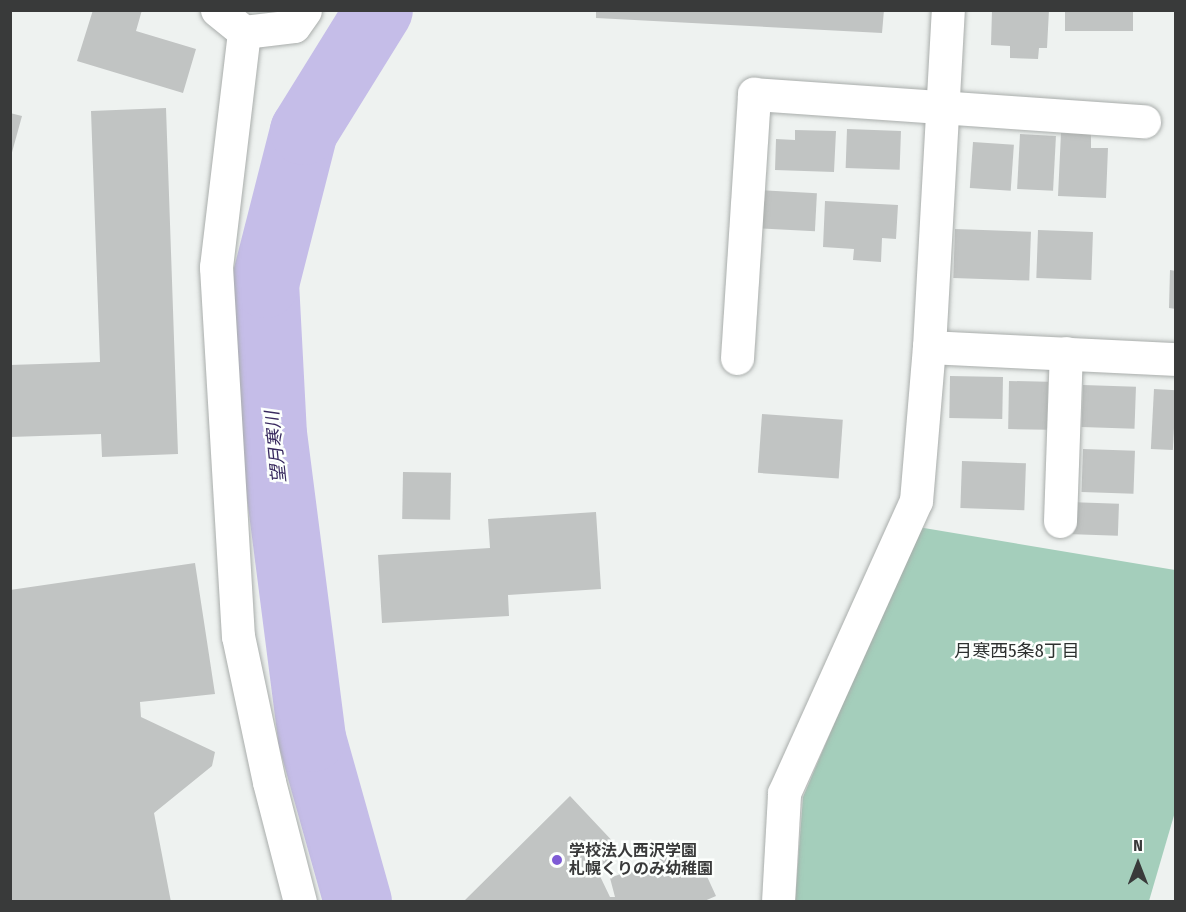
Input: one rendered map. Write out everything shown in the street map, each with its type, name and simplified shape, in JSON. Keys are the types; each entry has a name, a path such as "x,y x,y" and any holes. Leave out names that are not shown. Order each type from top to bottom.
{"street":[{"path":"217,10 244,32 294,26 305,10"},
{"path":"778,902 784,793 916,501 929,347 948,10"},
{"path":"244,32 216,267 238,636 269,782 300,902"},
{"path":"736,358 754,94 1144,121"},
{"path":"929,347 1176,359"},
{"path":"1060,521 1066,353"}],"green space":[{"path":"918,527 1175,570 1175,812 1149,901 795,902 803,797"}],"building":[{"path":"93,10 142,10 136,31 196,49 183,93 77,61"},
{"path":"596,10 884,10 882,33 596,18"},
{"path":"992,10 1049,10 1047,48 1039,48 1038,59 1010,58 1010,46 991,45"},
{"path":"1065,10 1133,10 1133,31 1065,31"},
{"path":"166,108 178,454 102,457 101,434 10,437 10,365 100,362 91,111"},
{"path":"10,113 22,116 11,156 10,156"},
{"path":"847,129 901,131 900,170 846,168"},
{"path":"795,130 836,131 834,172 775,170 776,139 795,140"},
{"path":"1061,133 1091,134 1091,148 1108,148 1106,198 1058,196"},
{"path":"1020,134 1056,136 1053,191 1017,189"},
{"path":"973,142 1014,145 1011,191 970,188"},
{"path":"755,190 817,193 815,231 753,228"},
{"path":"825,201 898,205 896,239 882,238 881,262 853,260 854,249 823,247"},
{"path":"955,229 1031,232 1029,281 953,278"},
{"path":"1038,230 1093,232 1091,280 1036,278"},
{"path":"1170,270 1176,271 1176,309 1169,308"},
{"path":"950,376 1003,377 1002,419 949,418"},
{"path":"1009,381 1048,382 1047,430 1008,429"},
{"path":"1083,385 1136,387 1135,429 1082,427"},
{"path":"1154,389 1176,390 1173,450 1151,449"},
{"path":"762,414 843,420 839,479 758,473"},
{"path":"1083,449 1135,451 1133,494 1081,492"},
{"path":"962,461 1026,463 1024,510 960,508"},
{"path":"403,472 451,473 450,520 402,519"},
{"path":"1068,502 1119,504 1118,536 1067,534"},
{"path":"596,512 601,589 508,595 509,616 382,623 378,555 490,548 488,519"},
{"path":"195,563 215,694 140,702 141,717 215,752 212,766 154,813 171,902 10,902 10,590"},
{"name":"学校法人西沢学園 札幌くりのみ幼稚園","path":"570,796 618,847 598,872 610,897 615,897 610,878 693,846 716,896 702,902 463,902"}],"waterway":[{"name":"望月寒川","path":"358,902 312,738 273,435 265,284 304,131 379,10"}],"place":[{"name":"学校法人西沢学園 札幌くりのみ幼稚園","path":"557,860"}],"district":[{"name":"月寒西5条8丁目","path":"1017,651"}]}
